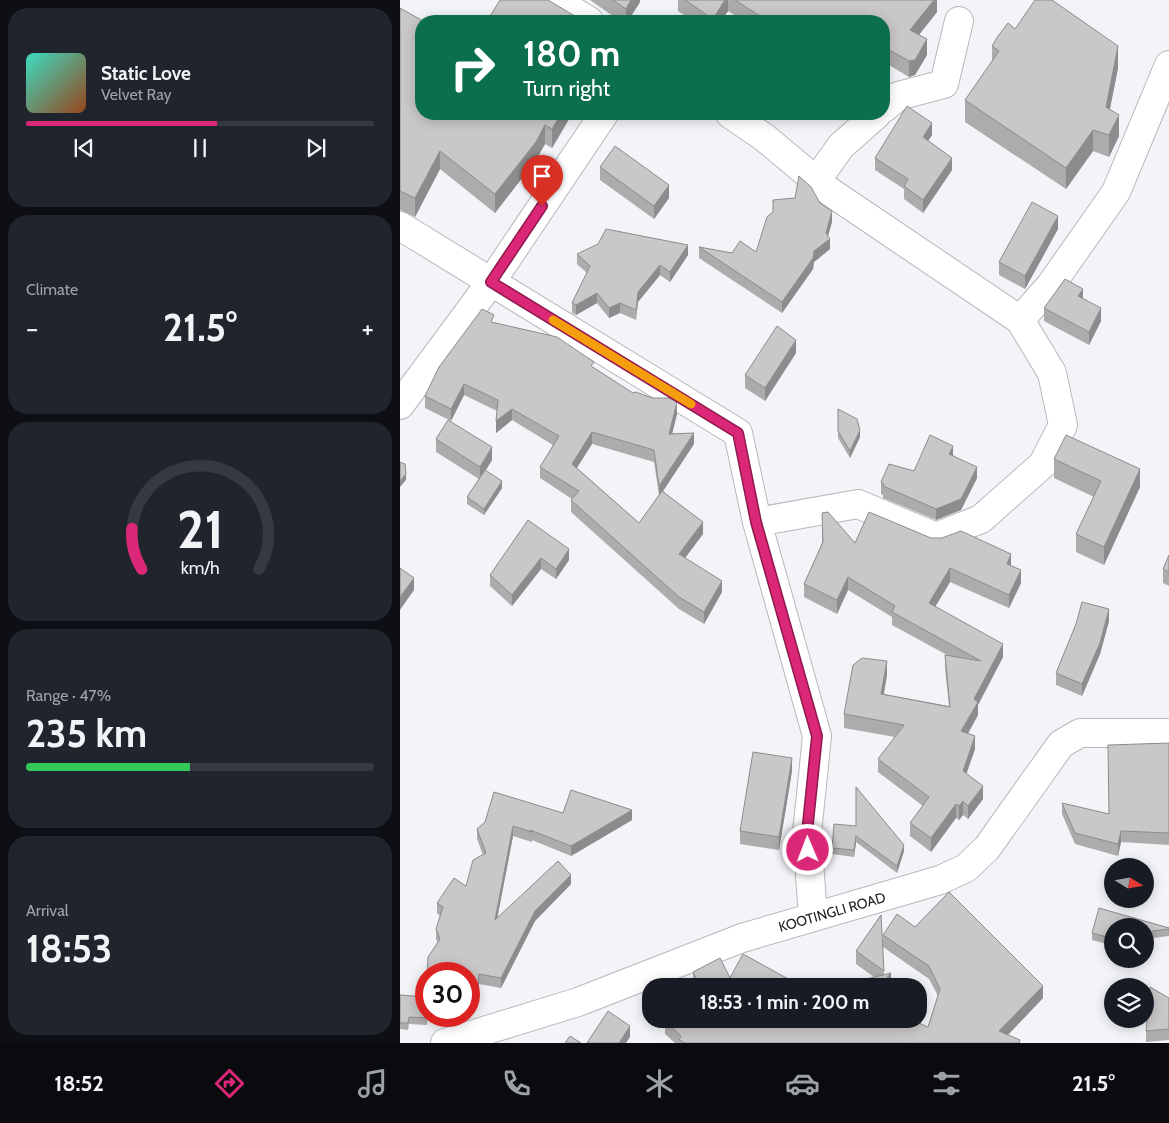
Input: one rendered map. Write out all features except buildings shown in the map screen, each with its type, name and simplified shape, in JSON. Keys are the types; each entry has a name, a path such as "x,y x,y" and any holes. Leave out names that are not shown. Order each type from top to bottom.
{"street":[{"path":"555,0 579,15"},
{"path":"890,103 898,96 944,84 959,21"},
{"path":"1020,320 1050,286 1116,192 1169,65"},
{"path":"400,406 491,282 600,120"},
{"path":"739,120 765,138 816,182 1020,320 1052,373 1063,425 1043,464 981,519 936,537 858,504 756,522"},
{"path":"816,182 841,146 870,120"},
{"path":"400,226 738,433 756,522 817,736 807,833 813,917"},
{"name":"KOOTINGLI ROAD","path":"445,1043 578,1002 742,938 940,880 966,868 998,834 1061,744 1080,733 1169,733"}],"slow traffic":[{"path":"553,320 691,404"}],"route":[{"path":"542,206 491,282 738,433 756,522 817,736 807,833 808,850"}]}
